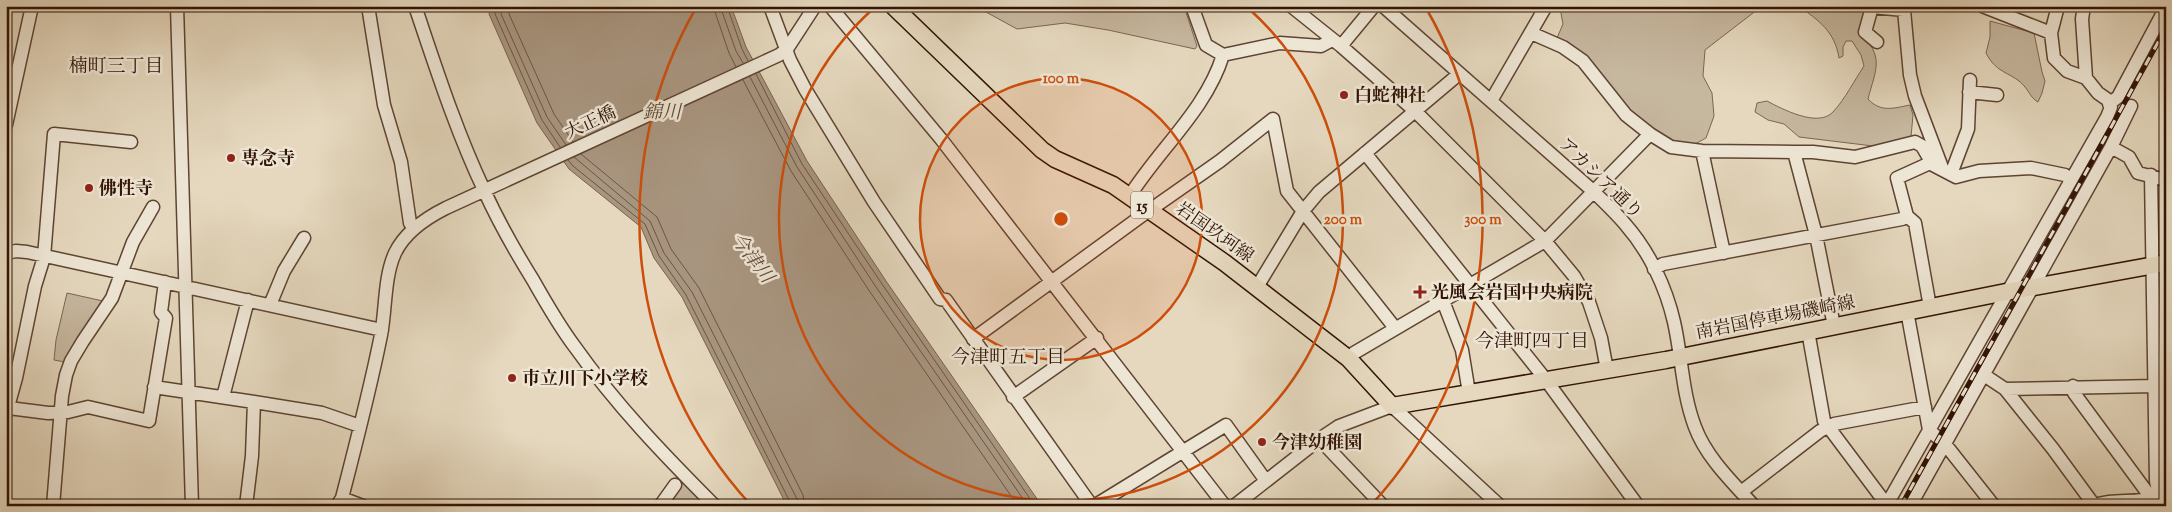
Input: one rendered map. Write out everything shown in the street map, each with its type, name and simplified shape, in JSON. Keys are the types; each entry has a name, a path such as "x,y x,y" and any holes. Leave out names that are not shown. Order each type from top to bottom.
{"main road":[{"name":"岩国玖珂線","path":"898,8 1042,150 1055,159 1113,185 1257,287 1349,359 1392,406"},
{"name":"南岩国停車場磯崎線","path":"1392,406 1680,358 1907,311 2160,264"}],"street":[{"path":"6,125 32,6"},
{"path":"177,6 192,506"},
{"path":"368,6 384,105 401,162 410,223 414,229"},
{"path":"415,6 445,97 511,242 574,347 633,420 715,506"},
{"path":"770,6 805,89 874,202 940,299 946,300 1093,506 1183,453 1226,425 1266,481"},
{"path":"787,49 815,6"},
{"path":"830,6 941,139 1053,281 1225,506"},
{"path":"1192,6 1206,45 1223,55 1280,43 1320,46 1336,43 1374,6"},
{"path":"1290,6 1414,110 1545,241 1574,276 1589,302 1601,338 1608,370"},
{"name":"アカシア通り","path":"1383,6 1593,191 1626,224 1642,247 1665,293 1674,322 1686,399 1695,428 1706,449 1754,506"},
{"path":"1491,101 1546,6"},
{"path":"1982,6 1987,10 2030,23 2051,33"},
{"path":"1808,331 1824,421 1886,505 2107,117 2110,107 2108,100 2098,94 2086,78 2067,71 2054,58 2051,33 2058,6"},
{"path":"2084,6 2082,19 2086,78"},
{"path":"1877,42 1866,32 1872,7 1904,10 1910,76 1915,96 1947,172"},
{"path":"2109,104 2118,97 2166,7"},
{"path":"1530,33 1563,48 1584,61 1626,115 1650,134 1671,147 1702,151 1813,152 1856,156 1914,142 1922,146 1930,163 1956,177 1978,172 2031,168 2065,176 2071,180"},
{"name":"大正橋","path":"339,502 360,426 382,330 391,265 401,243 414,229 427,218 486,189 760,64 787,49"},
{"path":"1129,196 1138,182 1173,141 1205,93 1223,55"},
{"path":"1257,287 1304,211 1319,192 1459,74"},
{"path":"1947,172 1968,130 1970,86 1997,95"},
{"path":"1910,506 2112,147 2130,106"},
{"path":"973,339 1220,161 1273,119 1287,191 1395,328"},
{"path":"131,142 54,134 44,257 34,286 8,411 48,414 88,407 149,421 166,318 161,312 165,282"},
{"path":"1349,359 1354,353 1395,328 1545,241 1650,134"},
{"path":"2112,147 2129,157 2138,172 2166,180"},
{"path":"1702,151 1724,253"},
{"path":"1794,152 1816,235 1834,326"},
{"path":"1365,153 1472,284 1546,380 1638,506"},
{"path":"1930,163 1897,178 1907,216 1915,223 1930,307"},
{"path":"2151,175 2160,264 2155,386 2156,481 2159,500"},
{"path":"53,506 60,413 63,389 71,361 112,298 133,242 153,207"},
{"path":"1654,270 1663,264 1902,219 1907,216"},
{"path":"270,305 284,271 304,238"},
{"path":"6,253 26,252 382,330"},
{"path":"223,397 248,300"},
{"path":"1443,301 1462,350 1469,393"},
{"path":"1907,311 1929,430 1945,444 1994,506"},
{"path":"1014,397 1097,338"},
{"path":"1984,375 2004,389 2053,449 2094,505 2104,502 2159,500"},
{"path":"2004,389 2073,386 2155,386"},
{"path":"2073,386 2074,393 2159,500"},
{"path":"154,387 322,414 360,426"},
{"path":"246,506 252,456 254,402"},
{"path":"1234,506 1339,426 1392,406 1500,506"},
{"path":"1741,492 1820,431 1834,424 1925,407"},
{"path":"1321,438 1383,506"},
{"path":"660,506 675,485"},
{"path":"339,502 363,506"}],"shaded area":[{"path":"975,6 1184,6 1197,46 1195,49 1108,30 1065,23 1017,29"},
{"path":"1561,6 1762,6 1705,50 1703,76 1712,93 1714,116 1706,138 1692,145 1677,143 1659,134 1640,120 1620,103 1557,38 1563,24"},
{"path":"1798,6 1867,6 1859,32 1872,49 1876,63 1876,71 1868,99 1883,108 1910,105 1913,115 1911,137 1873,146 1799,137 1784,124 1768,120 1755,112 1757,103 1767,101 1800,116 1818,118 1826,116 1833,112 1842,101 1864,66 1861,55 1852,41 1846,41 1843,47 1843,56 1839,58 1830,34 1813,16"},
{"path":"1990,21 2034,33 2045,81 2038,102 2020,82 1990,60 1986,53 1990,37"},
{"path":"67,293 103,301 74,343 65,362 54,360 56,340"},
{"path":"683,481 709,506 666,506"}],"water":[{"name":"錦川","path":"492,6 731,6 746,47 807,161 886,281 1042,506 787,506 682,297 654,258 641,227 569,169 537,123 489,14"}],"railway":[{"path":"1901,506 2166,28"}],"place":[{"name":"白蛇神社","path":"1344,95"},
{"name":"専念寺","path":"231,158"},
{"name":"佛性寺","path":"89,188"},
{"name":"光風会岩国中央病院","path":"1420,292"},
{"name":"市立川下小学校","path":"512,378"},
{"name":"今津幼稚園","path":"1262,442"}],"district":[{"name":"楠町三丁目","path":"116,65"},
{"name":"今津町四丁目","path":"1532,340"},
{"name":"今津町五丁目","path":"1008,356"}],"water label":[{"name":"今津川","path":"753,257"}]}
